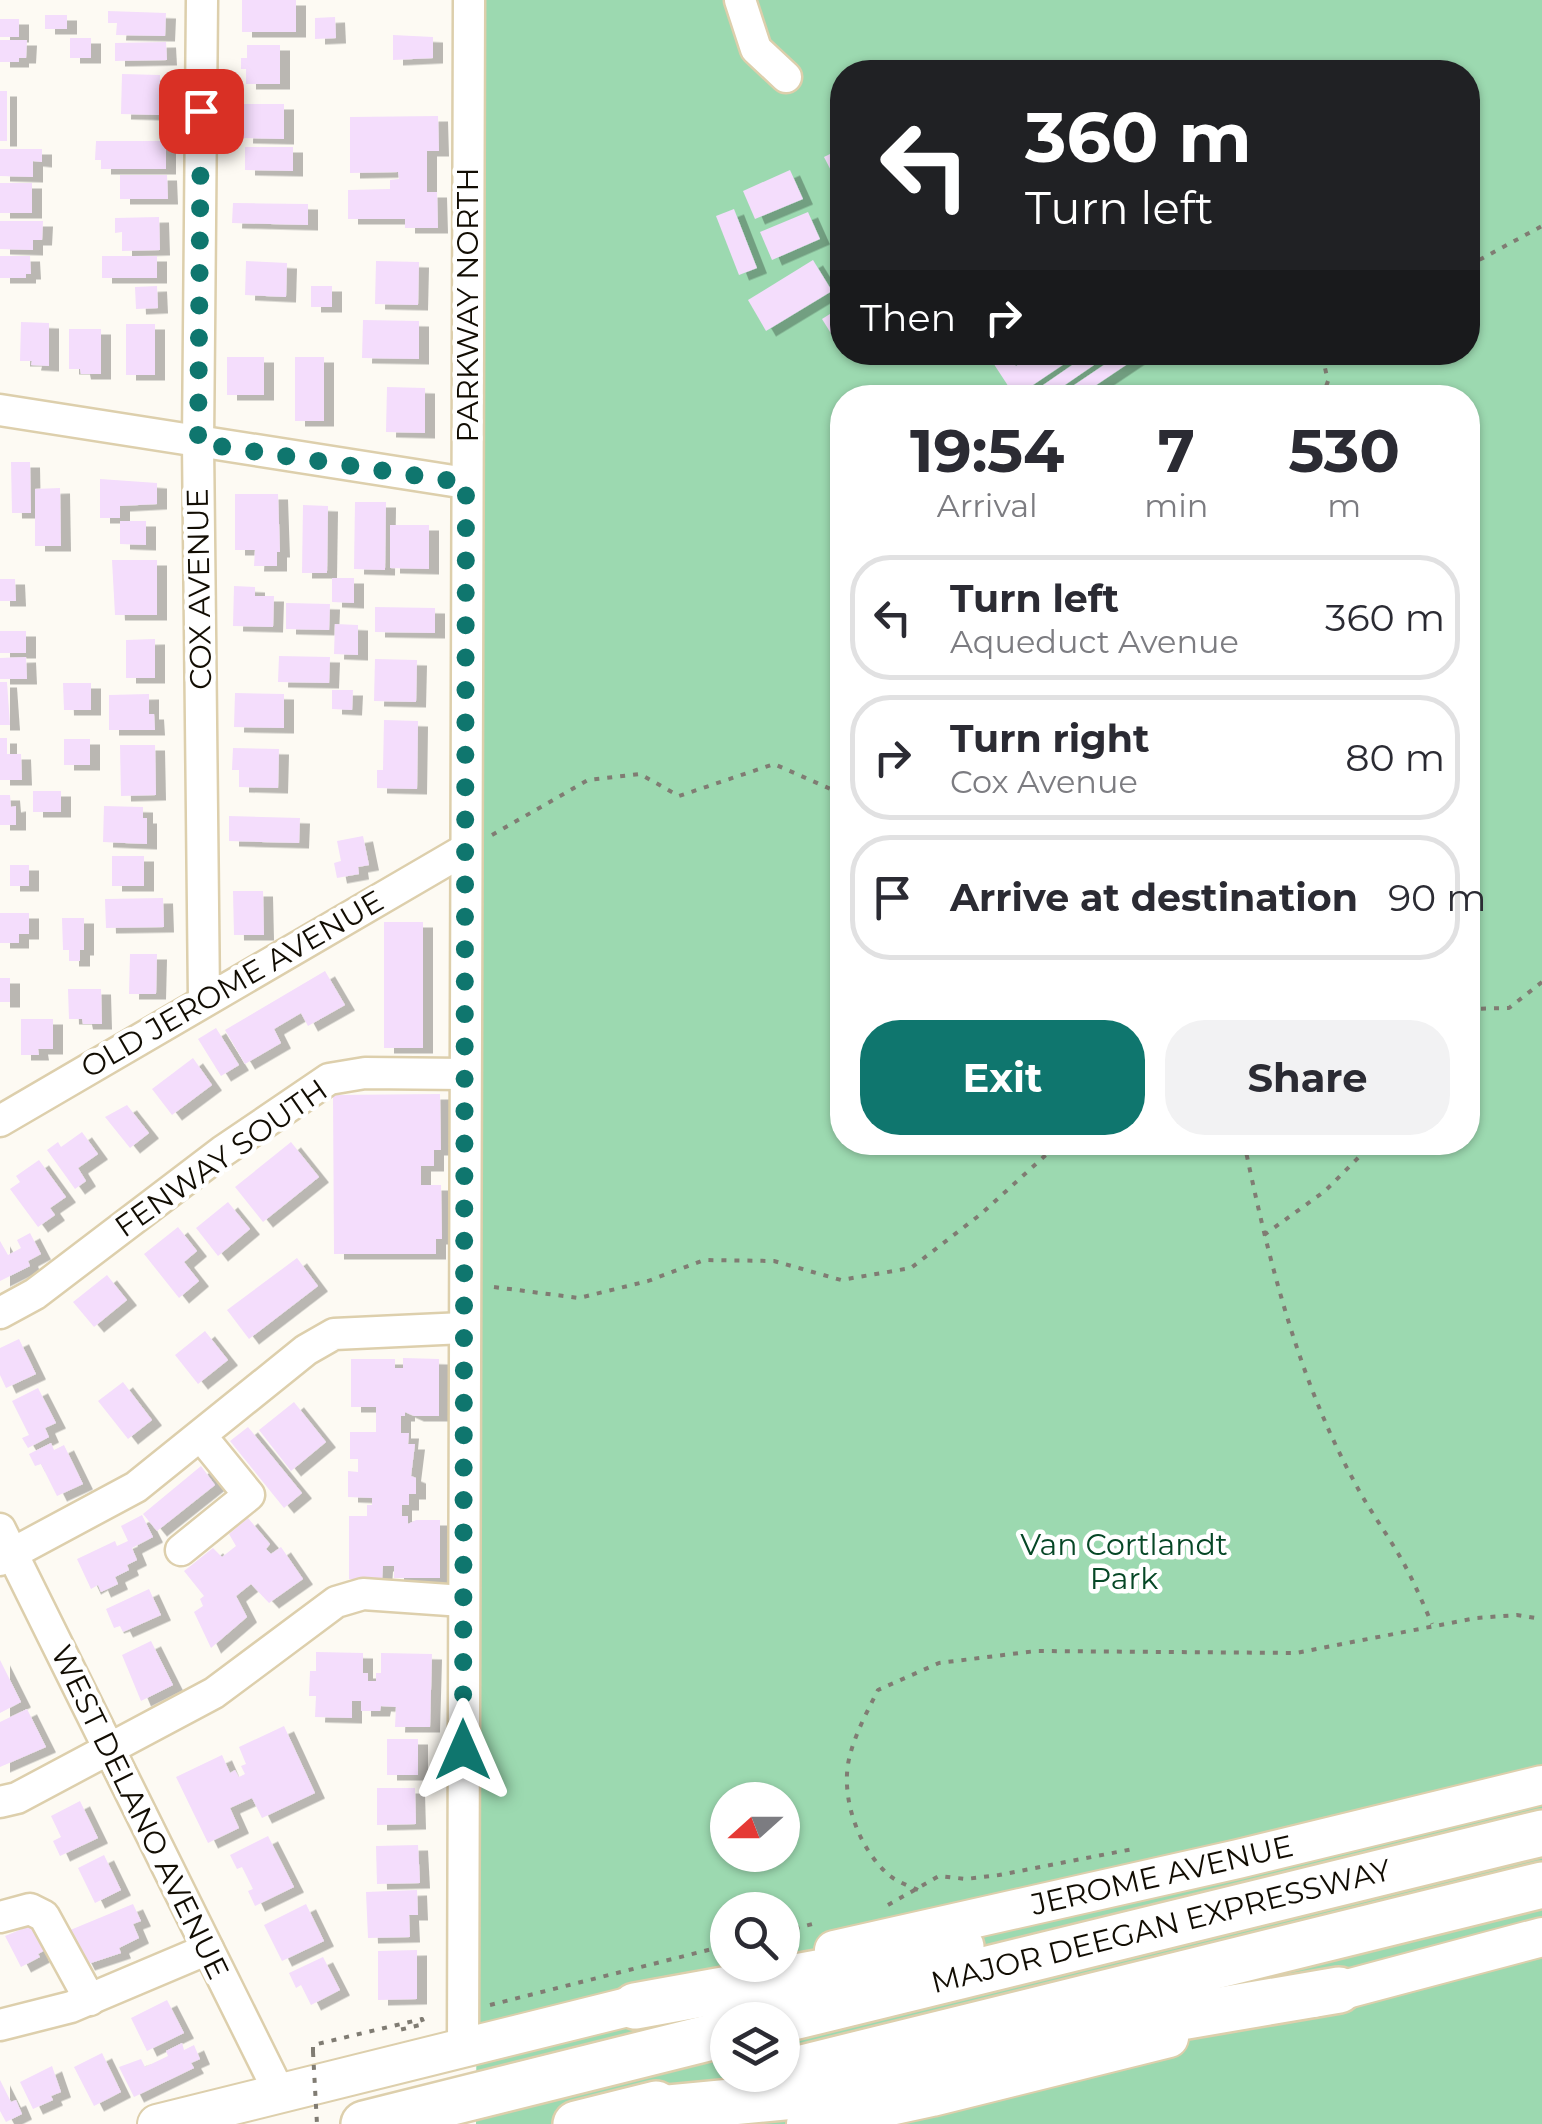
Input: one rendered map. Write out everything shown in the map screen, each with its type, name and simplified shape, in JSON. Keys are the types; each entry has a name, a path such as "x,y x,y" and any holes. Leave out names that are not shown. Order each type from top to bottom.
{"highway":[{"name":"MAJOR DEEGAN EXPRESSWAY","path":"800,2015 1542,1833"},
{"name":"MAJOR DEEGAN EXPRESSWAY","path":"800,2069 1542,1886"},
{"path":"635,2006 1068,1924 1234,1908"},
{"path":"627,2112 794,2096 1134,2025 1339,1990"},
{"path":"364,2124 710,2037"},
{"path":"576,2124 710,2091"}],"main road":[{"name":"JEROME AVENUE","path":"800,1959 1542,1785"},
{"path":"806,2124 1042,2071 1542,1937"},
{"name":"JEROME AVENUE","path":"157,2124 464,2050 718,1982"}],"street":[{"name":"COX AVENUE","path":"202,0 198,443 204,999"},
{"name":"PARKWAY NORTH","path":"464,2050 469,0"},
{"path":"740,0 756,50 786,77"},
{"path":"0,410 466,483"},
{"name":"OLD JEROME AVENUE","path":"0,1121 466,849"},
{"name":"FENWAY SOUTH","path":"0,1313 35,1294 222,1152 329,1079 365,1073 465,1074"},
{"path":"4,1548 136,1487 306,1350 334,1334 464,1328"},
{"path":"180,1550 249,1494 201,1436"},
{"name":"WEST DELANO AVENUE","path":"4,1548 110,1750 280,2094"},
{"path":"0,1802 17,1798 214,1693 336,1602 362,1594 463,1601"},
{"path":"0,1917 30,1909 44,1916 90,2000"},
{"path":"0,2025 90,2000 208,1949"}],"path":[{"path":"1480,260 1542,226"},
{"path":"466,849 588,780 640,774 679,796 774,764 830,789"},
{"path":"1480,1009 1510,1008 1542,982"},
{"path":"464,1284 579,1298 648,1281 704,1260 774,1261 841,1280 911,1268 982,1214 1046,1155"},
{"path":"1247,1155 1281,1296 1321,1411 1355,1484 1402,1558 1433,1625"},
{"path":"1264,1235 1325,1191 1361,1155"},
{"path":"918,1890 892,1878 856,1828 849,1804 849,1757 878,1690 939,1663 1036,1651 1296,1653 1433,1625 1517,1615 1542,1619"},
{"path":"464,2011 710,1950"},
{"path":"313,2052 317,2124"}],"green space":[{"name":"Van Cortlandt Park","path":"486,0 1542,0 1542,2124 476,2124"}],"building":[{"path":"242,0 296,0 296,32 242,32"},
{"path":"108,11 166,13 165,36 116,35 117,23 108,23"},
{"path":"45,15 67,15 67,29 45,29"},
{"path":"335,17 336,38 315,39 315,18"},
{"path":"0,19 19,19 19,37 0,37"},
{"path":"393,35 433,37 433,58 393,60"},
{"path":"70,38 91,38 91,58 70,58"},
{"path":"0,40 27,40 26,58 0,62"},
{"path":"166,42 167,60 115,61 115,43"},
{"path":"247,45 280,45 280,84 246,84 241,58 247,58"},
{"path":"122,74 160,75 159,115 121,114"},
{"path":"0,91 7,91 7,141 0,141"},
{"path":"244,104 284,104 284,139 243,138"},
{"path":"438,116 439,151 427,151 427,192 437,192 438,228 405,228 405,219 348,219 348,190 390,189 390,180 399,179 398,172 350,173 350,117"},
{"path":"96,141 166,141 166,169 101,169 101,160 95,160"},
{"path":"245,147 293,147 293,171 245,170"},
{"path":"0,149 42,149 42,162 33,161 33,177 0,176"},
{"path":"790,170 803,199 755,219 743,191"},
{"path":"120,175 167,175 168,199 120,199"},
{"path":"0,183 32,183 32,213 0,213"},
{"path":"233,203 308,204 308,225 232,223"},
{"path":"734,209 757,268 739,275 716,216"},
{"path":"808,212 820,239 772,260 760,232"},
{"path":"159,217 160,250 122,251 122,232 115,233 115,218"},
{"path":"0,221 43,221 42,240 33,240 33,250 0,249"},
{"path":"0,256 30,256 31,274 26,274 26,278 0,278"},
{"path":"102,256 157,256 157,278 102,278"},
{"path":"813,260 830,288 830,292 766,331 748,300"},
{"path":"246,261 287,263 286,297 245,295"},
{"path":"376,261 419,262 418,305 375,304"},
{"path":"157,286 158,308 136,309 135,287"},
{"path":"311,286 332,286 332,307 311,307"},
{"path":"830,314 830,332 822,319"},
{"path":"363,320 419,321 419,359 362,358"},
{"path":"21,322 49,323 49,366 20,361"},
{"path":"126,324 155,324 155,375 126,375"},
{"path":"69,329 101,329 101,374 81,374 80,369 69,369"},
{"path":"227,357 264,357 264,395 227,395"},
{"path":"295,357 324,357 324,421 295,421"},
{"path":"994,365 1063,365 1033,385 1008,385"},
{"path":"1072,365 1094,365 1065,385 1043,385"},
{"path":"1104,365 1126,365 1096,385 1074,385"},
{"path":"387,387 425,388 425,433 386,432"},
{"path":"11,462 30,462 31,513 12,513"},
{"path":"100,479 157,483 157,504 120,506 120,518 100,518"},
{"path":"60,488 61,546 35,546 35,489"},
{"path":"235,494 278,494 277,566 254,566 255,550 235,550"},
{"path":"355,502 386,502 385,570 354,569"},
{"path":"303,505 328,506 327,573 302,573"},
{"path":"120,521 146,521 146,545 120,544"},
{"path":"390,525 429,525 429,569 390,568"},
{"path":"112,560 157,560 157,615 115,615"},
{"path":"332,578 354,578 354,603 332,602"},
{"path":"0,579 15,579 16,601 0,601"},
{"path":"234,586 255,587 255,596 274,596 273,627 233,626"},
{"path":"286,603 330,604 329,630 286,629"},
{"path":"375,607 435,608 435,633 375,632"},
{"path":"335,624 358,625 358,655 334,654"},
{"path":"0,631 26,631 26,653 0,653"},
{"path":"155,639 155,678 126,678 126,640"},
{"path":"279,656 330,657 329,683 278,682"},
{"path":"26,657 27,679 0,679 0,658"},
{"path":"375,659 417,660 416,702 374,701"},
{"path":"0,682 7,682 10,725 0,725"},
{"path":"63,683 91,683 91,710 64,710"},
{"path":"332,690 353,690 352,710 332,709"},
{"path":"235,693 284,694 284,728 234,727"},
{"path":"149,694 149,714 154,714 155,730 109,730 109,695"},
{"path":"384,720 418,721 417,789 377,788 377,770 383,770"},
{"path":"0,738 7,738 7,754 21,754 22,780 0,780"},
{"path":"64,739 90,739 90,765 64,765"},
{"path":"120,745 155,745 156,795 121,796"},
{"path":"233,748 279,749 278,788 239,787 239,770 232,770"},
{"path":"33,791 61,791 61,812 33,812"},
{"path":"0,795 10,795 11,807 16,806 16,825 0,825"},
{"path":"104,806 143,807 147,844 103,842"},
{"path":"229,816 300,818 299,843 229,841"},
{"path":"363,836 369,865 358,867 359,874 337,878 334,863 341,861 337,841"},
{"path":"112,856 144,856 144,886 112,886"},
{"path":"10,865 29,865 29,886 10,886"},
{"path":"233,891 263,891 264,935 234,935"},
{"path":"163,898 164,927 106,928 105,899"},
{"path":"0,913 29,913 29,934 19,934 19,943 0,943"},
{"path":"62,918 84,918 80,961 69,961 69,950 63,950"},
{"path":"384,922 423,922 423,1048 384,1048"},
{"path":"130,954 157,954 156,994 129,994"},
{"path":"325,971 345,1005 308,1026 301,1013 274,1029 281,1043 245,1064 225,1030"},
{"path":"0,978 10,978 10,1002 0,1002"},
{"path":"68,989 101,989 102,1024 69,1019"},
{"path":"21,1019 53,1019 53,1049 38,1049 39,1055 21,1055"},
{"path":"216,1028 239,1065 221,1076 198,1039"},
{"path":"193,1058 212,1085 172,1115 152,1089"},
{"path":"440,1094 441,1150 434,1150 434,1166 421,1166 421,1185 441,1185 442,1239 436,1239 436,1254 334,1254 333,1095"},
{"path":"127,1105 149,1133 130,1148 105,1117"},
{"path":"82,1132 98,1154 78,1168 86,1181 75,1189 47,1150 58,1142 61,1147"},
{"path":"291,1142 319,1177 263,1222 235,1187"},
{"path":"39,1160 66,1197 50,1208 55,1215 38,1227 10,1189 20,1182 16,1176"},
{"path":"228,1202 250,1229 218,1256 196,1228"},
{"path":"178,1227 197,1251 184,1262 199,1281 179,1298 144,1254"},
{"path":"30,1233 41,1254 28,1261 30,1266 0,1281 0,1241 8,1255 21,1248 17,1240"},
{"path":"297,1258 318,1286 249,1339 227,1310"},
{"path":"107,1275 127,1300 94,1327 73,1302"},
{"path":"205,1331 228,1360 198,1384 175,1355"},
{"path":"19,1339 36,1374 6,1388 0,1375 0,1348"},
{"path":"403,1358 439,1359 439,1416 405,1412 401,1416 401,1433 409,1433 408,1444 415,1444 411,1476 416,1478 416,1494 409,1494 409,1505 402,1505 402,1516 408,1516 408,1524 440,1520 440,1578 394,1578 394,1566 383,1566 382,1580 349,1579 349,1516 367,1516 367,1505 372,1505 372,1498 348,1497 348,1471 358,1472 358,1459 350,1459 350,1432 376,1432 376,1407 351,1407 351,1359 395,1359 395,1368 403,1368"},
{"path":"123,1382 152,1420 128,1439 98,1401"},
{"path":"38,1388 56,1423 45,1428 49,1437 28,1448 22,1438 29,1435 12,1401"},
{"path":"294,1402 326,1442 291,1471 259,1430"},
{"path":"248,1427 302,1493 284,1508 230,1441"},
{"path":"51,1443 54,1450 64,1445 83,1484 57,1496 41,1464 35,1466 29,1454"},
{"path":"201,1466 215,1485 157,1531 143,1514"},
{"path":"142,1515 153,1537 132,1548 137,1560 127,1565 129,1570 115,1577 118,1584 101,1592 98,1585 91,1589 77,1559 115,1541 117,1546 128,1541 121,1526"},
{"path":"248,1518 270,1544 266,1549 271,1554 281,1547 303,1579 269,1603 251,1584 236,1596 247,1617 211,1648 194,1612 203,1606 200,1599 204,1596 184,1571 213,1548 222,1557 236,1546 229,1534"},
{"path":"149,1589 161,1615 123,1632 120,1626 114,1628 106,1609"},
{"path":"151,1641 173,1685 141,1701 122,1655"},
{"path":"316,1652 363,1653 363,1673 368,1673 368,1681 376,1681 376,1673 381,1673 381,1653 432,1654 430,1727 395,1727 396,1707 361,1711 361,1701 352,1701 352,1718 315,1717 316,1696 309,1696"},
{"path":"0,1660 21,1702 0,1713"},
{"path":"27,1709 46,1747 0,1767 0,1722"},
{"path":"284,1726 315,1793 262,1818 252,1798 230,1808 239,1828 208,1843 176,1777 222,1755 230,1773 235,1770 239,1777 245,1774 241,1766 246,1764 239,1747"},
{"path":"387,1739 418,1739 418,1775 387,1775"},
{"path":"377,1788 415,1788 416,1824 377,1825"},
{"path":"80,1801 98,1838 60,1856 53,1841 61,1837 51,1816"},
{"path":"268,1836 294,1887 255,1906 248,1891 253,1889 242,1867 237,1869 230,1855"},
{"path":"418,1845 420,1883 377,1884 376,1846"},
{"path":"104,1855 121,1890 95,1903 78,1868"},
{"path":"417,1890 418,1915 409,1915 410,1937 368,1938 366,1892"},
{"path":"133,1904 141,1921 133,1924 139,1938 119,1948 121,1953 85,1965 68,1931"},
{"path":"306,1904 324,1941 282,1961 264,1925"},
{"path":"34,1924 47,1949 21,1967 5,1936"},
{"path":"417,1950 417,1999 378,2000 378,1951"},
{"path":"323,1957 340,1990 311,2005 301,1985 296,1988 289,1973"},
{"path":"167,2000 184,2033 147,2051 131,2018"},
{"path":"182,2043 184,2050 194,2045 200,2059 191,2063 194,2068 134,2097 119,2067 141,2059 145,2067 168,2056 166,2051"},
{"path":"102,2053 121,2092 94,2106 74,2067"},
{"path":"52,2066 61,2092 33,2109 20,2082"},
{"path":"0,2080 22,2114 6,2122 0,2111"}],"route":[{"path":"201,111 198,443 466,483 463,1750"}]}
